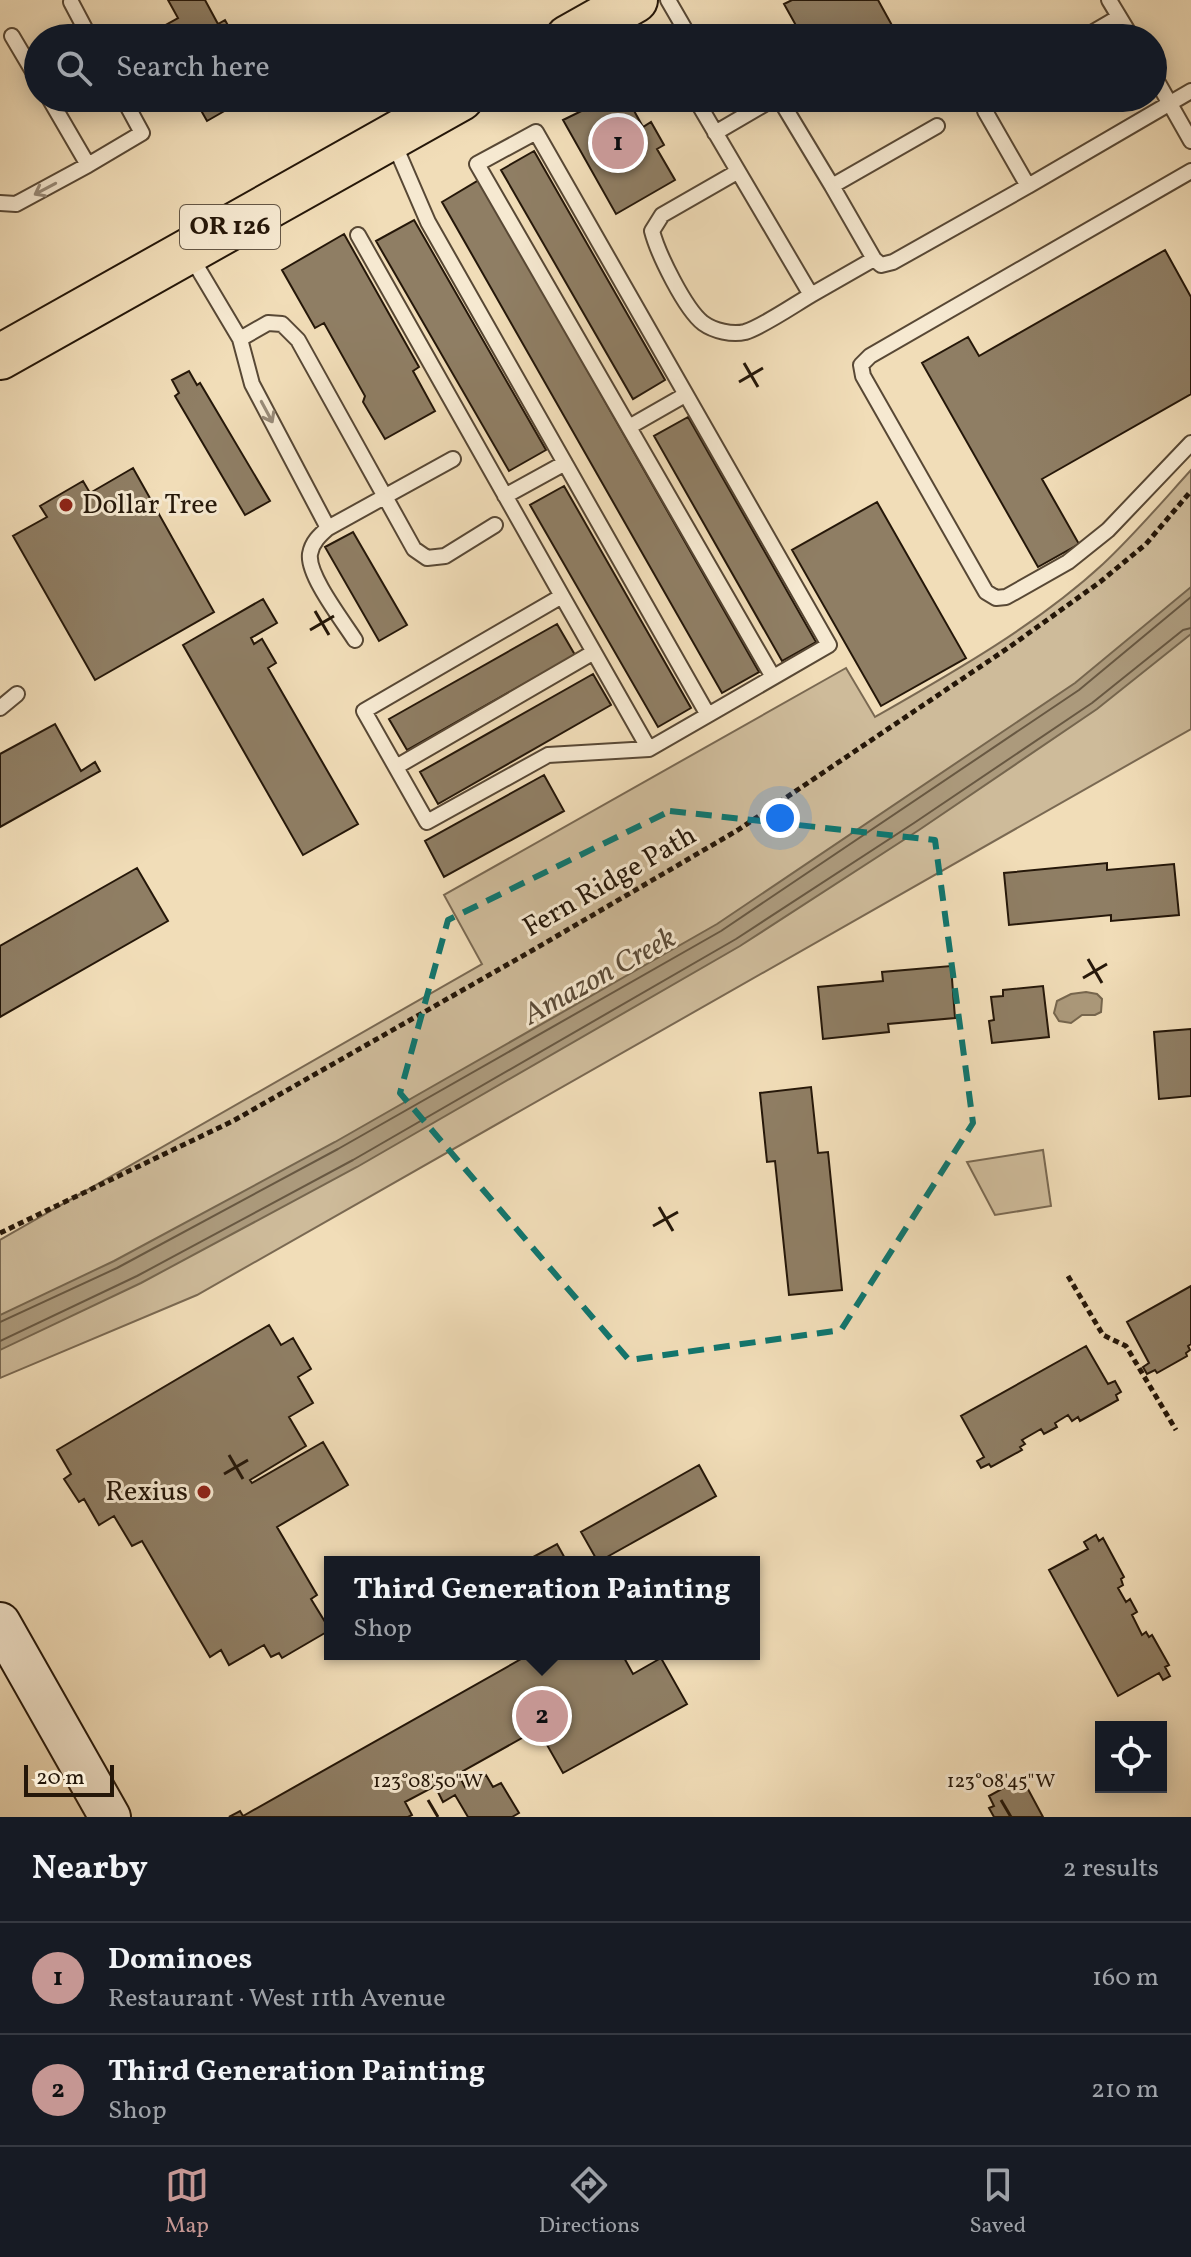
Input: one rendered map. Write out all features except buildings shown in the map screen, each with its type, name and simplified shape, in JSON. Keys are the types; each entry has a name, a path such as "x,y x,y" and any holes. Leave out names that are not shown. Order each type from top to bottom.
{"main road":[{"path":"593,24 635,0"},
{"name":"OR 126","path":"0,357 436,112"},
{"path":"0,1623 110,1817"}],"lane":[{"path":"668,0 682,24"},
{"path":"1109,0 1123,24"},
{"path":"71,2 83,24"},
{"path":"1107,24 1119,17"},
{"path":"12,36 24,56"},
{"path":"1167,105 1191,91"},
{"path":"1167,98 1191,141"},
{"path":"57,112 88,165"},
{"path":"0,203 16,204 142,133 131,112"},
{"path":"703,112 811,295"},
{"path":"715,133 752,112"},
{"path":"786,112 874,259 881,265 893,262 1155,112"},
{"path":"986,112 1028,186"},
{"path":"832,186 937,126"},
{"path":"562,596 364,711 427,822 548,755 649,749 829,645 536,132 477,164 773,677"},
{"path":"392,137 428,222 708,715"},
{"path":"1191,171 870,356 861,365 863,376 986,592 996,598 1006,597 1068,562 1108,530 1191,443"},
{"path":"737,172 662,215 652,231 657,249 691,309 704,324 726,333 746,332 874,259"},
{"path":"358,235 649,749"},
{"path":"188,251 240,339 252,384 328,528"},
{"path":"240,339 268,323 282,324 298,340 414,549 427,558 445,556 495,525"},
{"path":"629,427 685,395"},
{"path":"355,640 315,576 309,556 315,539 328,528 453,459"},
{"path":"505,496 565,463"},
{"path":"396,767 594,652"},
{"path":"0,708 17,694"}],"path":[{"name":"Fern Ridge Path","path":"0,1233 233,1121 738,830 1008,648 1100,582 1146,544 1191,491"},
{"path":"1068,1276 1103,1335 1126,1346 1176,1430"}],"highlighted area":[{"path":"670,811 935,840 973,1123 841,1330 629,1360 400,1093 448,920"}],"shaded area":[{"path":"1191,470 1191,729 197,1295 0,1378 0,1240 482,964 444,895 846,668 875,717 1022,628 1077,586 1114,553"},
{"path":"1043,1150 1051,1206 995,1215 967,1162"}],"water":[{"path":"1191,587 1191,634 1097,709 740,946 357,1167 141,1283 0,1350 0,1315 114,1261 335,1142 717,924 1075,683"},
{"path":"1071,994 1097,994 1102,999 1101,1012 1082,1015 1071,1023 1059,1021 1054,1013 1057,1001"}],"place":[{"name":"Dominoes","path":"618,143"},
{"name":"Dollar Tree","path":"66,505"},
{"name":"Rexius","path":"204,1492"},
{"name":"Third Generation Painting","path":"542,1716"}],"water label":[{"name":"Amazon Creek","path":"600,977"}]}
